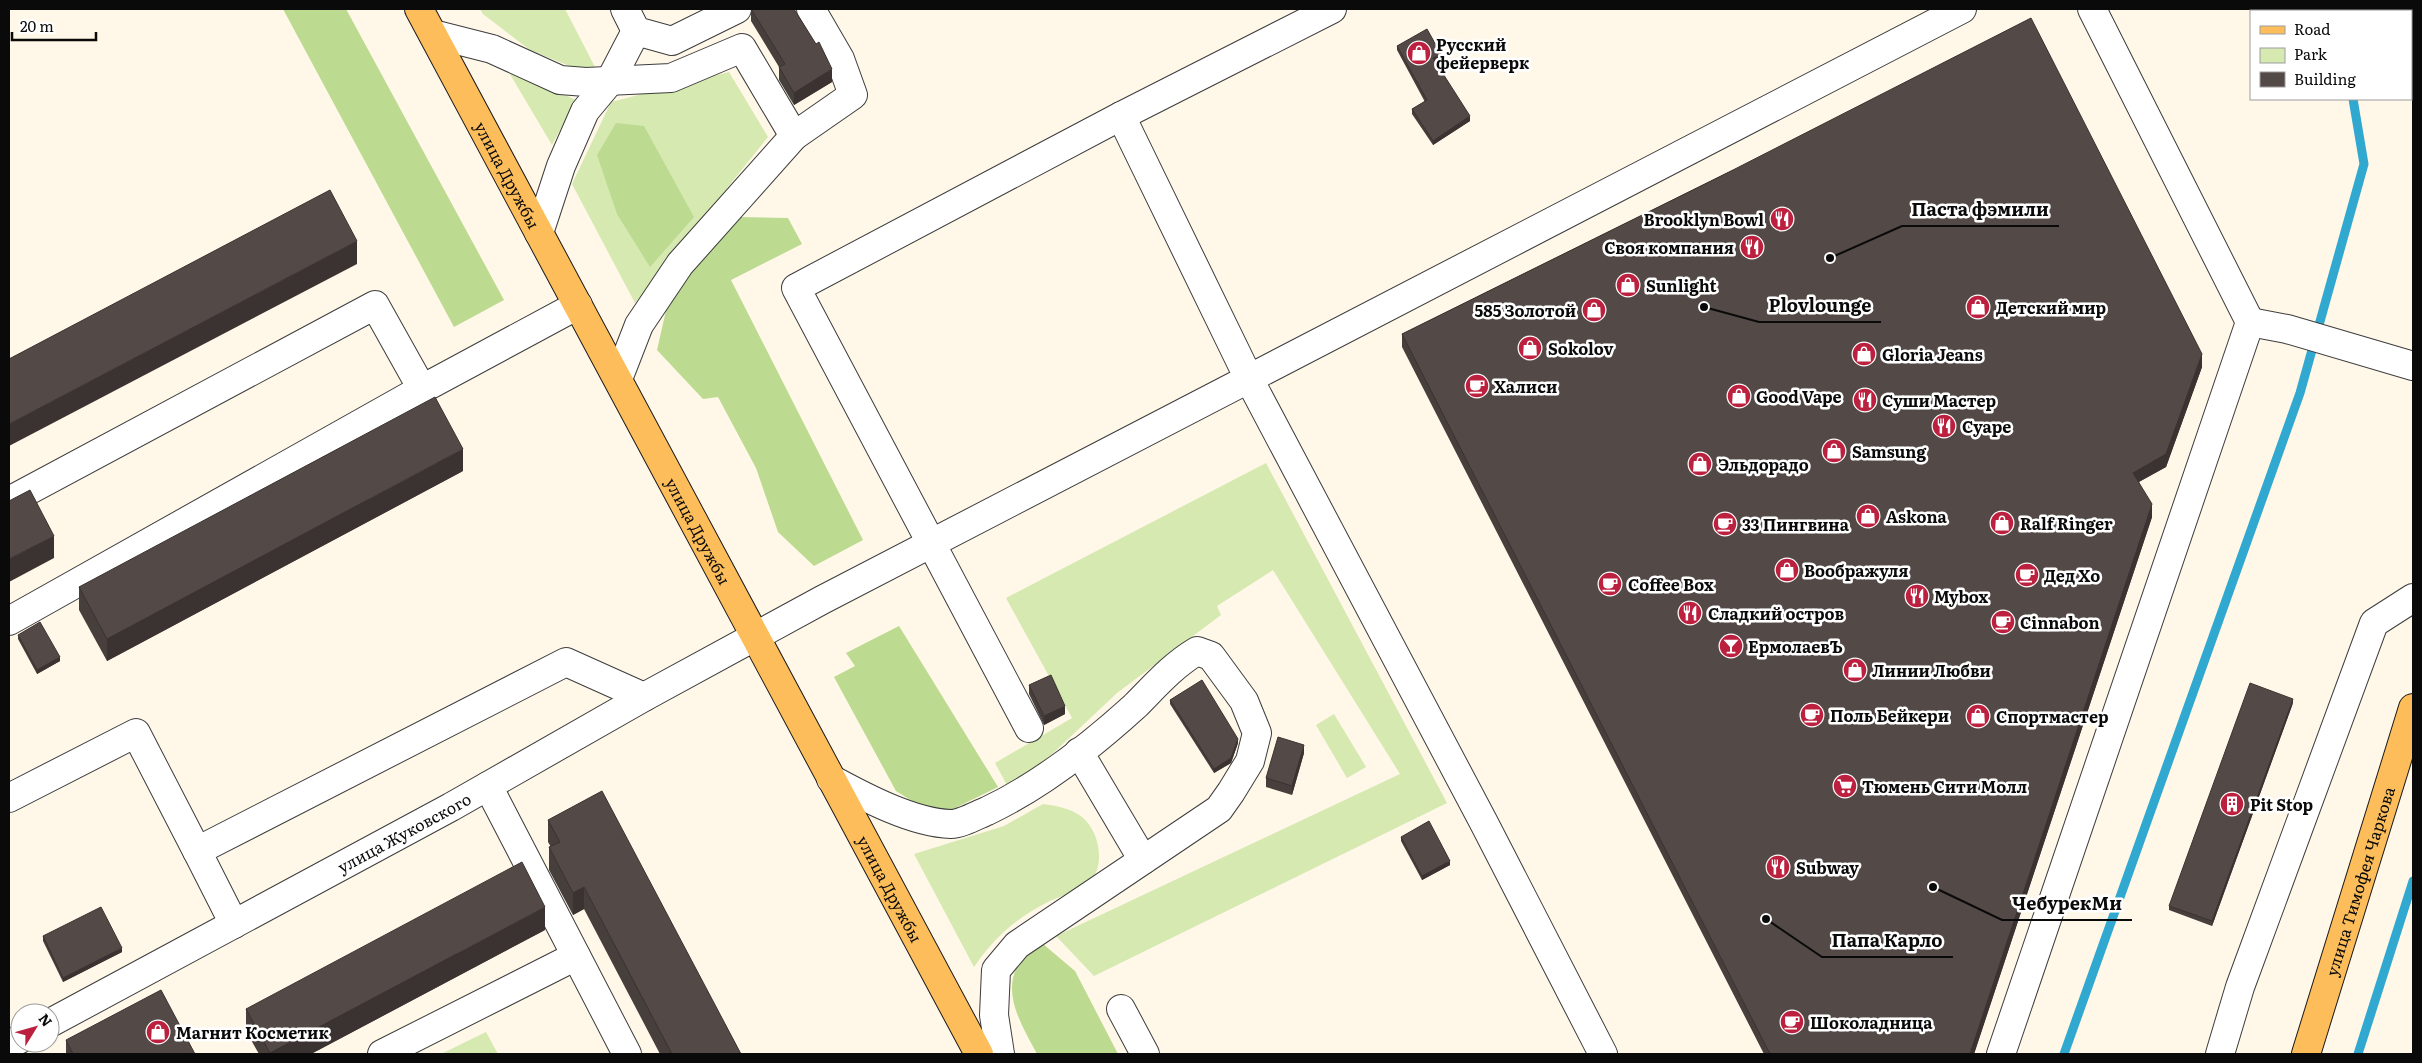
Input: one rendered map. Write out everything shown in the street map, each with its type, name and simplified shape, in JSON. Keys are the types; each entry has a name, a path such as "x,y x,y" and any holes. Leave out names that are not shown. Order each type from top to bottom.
{"main road":[{"name":"улица Дружбы","path":"419,9 979,1054"},
{"name":"улица Тимофея Чаркова","path":"2306,1054 2408,750 2413,708"}],"street":[{"path":"539,233 561,166 585,111 610,81 630,20 672,42 735,9"},
{"path":"618,380 639,325 680,264 794,136 852,95 840,59 811,9"},
{"path":"1029,728 796,288 1121,116 1332,9"},
{"name":"улица Жуковского","path":"60,1018 488,786 644,697 931,543 1962,9"},
{"path":"2001,1054 2250,322 2092,9"},
{"path":"433,34 492,49 560,80 610,81 671,78 742,48 794,136"},
{"path":"1121,116 1249,379 1484,823 1603,1054"},
{"path":"9,501 375,305 422,389"},
{"path":"9,621 422,389 578,305"},
{"path":"2250,322 2287,329 2413,366"},
{"path":"2220,1054 2240,987 2374,623 2413,598"},
{"path":"831,779 869,800 912,816 952,824 1018,796 1079,752 1134,706 1177,663 1197,651 1211,656 1244,701 1257,733 1250,761 1219,809 1017,945 996,970 994,1015 1000,1054"},
{"path":"197,851 566,662 644,697"},
{"path":"9,798 136,733 234,924"},
{"path":"1079,752 1143,860"},
{"path":"488,786 627,1054"},
{"path":"382,1054 576,956"},
{"path":"1121,1009 1146,1054"}],"green space":[{"path":"283,9 346,9 504,300 454,327"},
{"path":"480,9 565,9 596,69 572,67 530,50 483,14"},
{"path":"507,69 576,100 552,145"},
{"path":"729,72 768,137 635,303 572,184 611,102"},
{"path":"616,123 644,126 694,217 650,267 617,214 597,155"},
{"path":"738,217 788,218 802,244 731,280 863,540 814,566 778,532 756,468 718,397 703,399 657,350 670,293"},
{"path":"1266,463 1447,803 1094,976 1056,936 1400,774 1273,570 1217,606 1221,615 1117,693 1032,773 1008,787 995,763 1072,718 1006,598"},
{"path":"899,626 998,787 949,811 920,806 896,791 834,677 855,666 846,653"},
{"path":"1334,714 1366,767 1347,778 1316,725"},
{"path":"1043,804 1073,811 1088,823 1093,830 1098,847 1099,856 1096,873 1092,880 1084,886 1048,902 1025,915 998,938 974,967 914,854 1004,826"},
{"path":"1043,944 1075,971 1118,1054 1037,1054 1016,1012 1012,989 1013,978 1019,964"},
{"path":"486,1032 498,1054 441,1054"}],"building":[{"path":"751,9 794,9 816,44 819,42 832,69 794,93 779,67 785,64"},
{"name":"Тюмень Сити Молл","path":"2031,18 2202,354 2166,454 2133,473 2152,504 1970,1054 1770,1054 1402,334 1733,170"},
{"path":"1427,29 1441,54 1433,58 1470,116 1433,141 1412,109 1427,100 1397,46"},
{"path":"330,190 357,241 9,424 9,359"},
{"path":"435,397 463,449 107,639 79,587"},
{"path":"30,490 54,536 9,559 9,501"},
{"path":"40,622 60,657 37,670 18,635"},
{"path":"1051,675 1065,706 1044,716 1029,685"},
{"path":"1202,680 1238,739 1231,758 1214,769 1170,700"},
{"name":"Pit Stop","path":"2250,683 2293,699 2212,921 2169,906"},
{"path":"1278,737 1304,745 1292,786 1266,778"},
{"path":"602,791 741,1054 672,1054 584,887 573,893 549,847 560,842 548,820"},
{"path":"1429,821 1450,861 1422,876 1401,837"},
{"path":"522,862 545,907 270,1053 246,1009"},
{"path":"101,907 122,948 63,978 43,936"},
{"path":"161,990 195,1054 73,1054 66,1040"}],"waterway":[{"path":"2064,1054 2300,393 2364,164 2353,100"},
{"path":"2358,1054 2413,881"}],"place":[{"name":"Русский фейерверк","path":"1419,53"},
{"name":"Brooklyn Bowl","path":"1782,219"},
{"name":"Своя компания","path":"1752,247"},
{"name":"Паста фэмили","path":"1830,258"},
{"name":"Sunlight","path":"1628,285"},
{"name":"Plovlounge","path":"1704,307"},
{"name":"Детский мир","path":"1978,307"},
{"name":"585 Золотой","path":"1594,310"},
{"name":"Sokolov","path":"1530,348"},
{"name":"Gloria Jeans","path":"1864,354"},
{"name":"Халиси","path":"1477,386"},
{"name":"Good Vape","path":"1739,396"},
{"name":"Суши Мастер","path":"1865,400"},
{"name":"Суаре","path":"1944,426"},
{"name":"Samsung","path":"1834,451"},
{"name":"Эльдорадо","path":"1700,464"},
{"name":"Askona","path":"1868,516"},
{"name":"Ralf Ringer","path":"2002,523"},
{"name":"33 Пингвина","path":"1725,524"},
{"name":"Воображуля","path":"1787,570"},
{"name":"Дед Хо","path":"2027,575"},
{"name":"Coffee Box","path":"1610,584"},
{"name":"Mybox","path":"1917,596"},
{"name":"Сладкий остров","path":"1690,613"},
{"name":"Cinnabon","path":"2003,622"},
{"name":"ЕрмолаевЪ","path":"1731,646"},
{"name":"Линии Любви","path":"1855,670"},
{"name":"Поль Бейкери","path":"1812,715"},
{"name":"Спортмастер","path":"1978,716"},
{"name":"Тюмень Сити Молл","path":"1845,786"},
{"name":"Pit Stop","path":"2232,804"},
{"name":"Subway","path":"1778,867"},
{"name":"ЧебурекМи","path":"1933,887"},
{"name":"Папа Карло","path":"1766,919"},
{"name":"Шоколадница","path":"1792,1022"},
{"name":"Магнит Косметик","path":"158,1032"}]}
